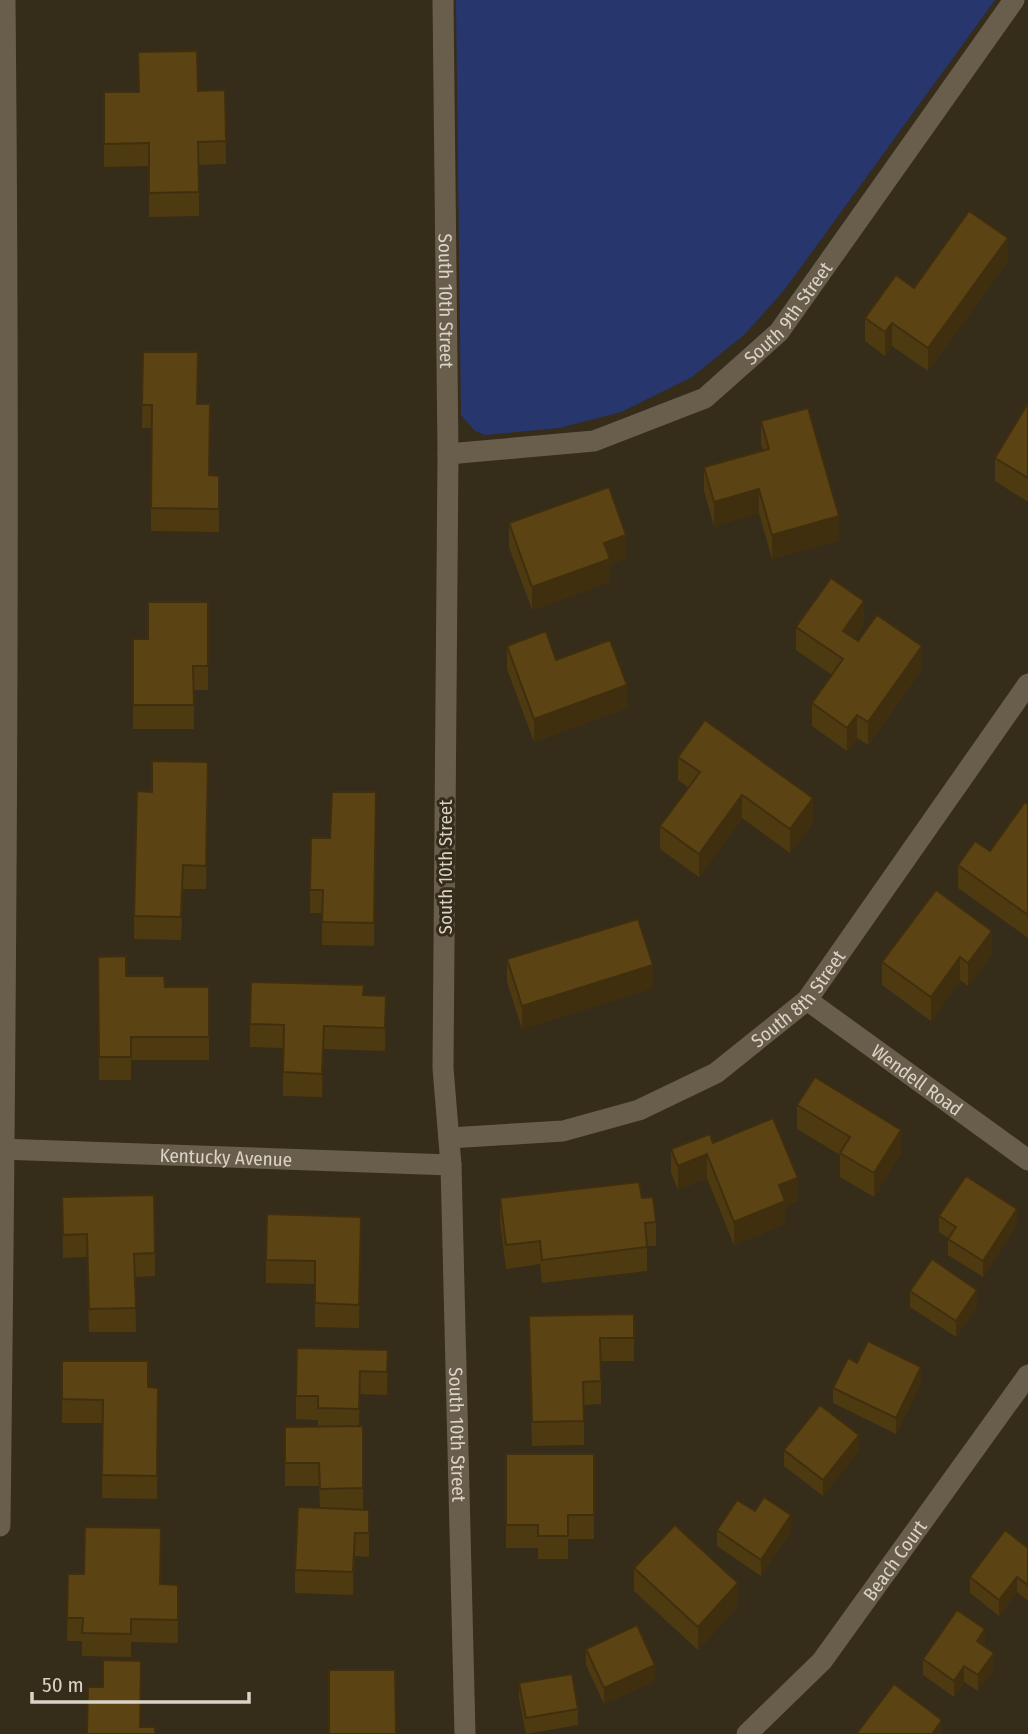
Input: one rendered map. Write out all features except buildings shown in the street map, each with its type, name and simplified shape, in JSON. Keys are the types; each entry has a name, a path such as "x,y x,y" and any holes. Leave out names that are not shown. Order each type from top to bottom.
{"street":[{"path":"0,1526 5,0"},
{"name":"South 10th Street","path":"443,0 448,454 443,1068 451,1165 465,1734"},
{"name":"South 9th Street","path":"448,454 594,441 705,398 779,332 1014,0"},
{"name":"South 8th Street","path":"449,1138 563,1132 639,1110 716,1073 807,1000 1028,684"},
{"name":"Wendell Road","path":"807,1000 1028,1160"},
{"name":"Kentucky Avenue","path":"2,1149 451,1165"},
{"name":"Beach Court","path":"747,1734 822,1661 1028,1375"}],"shaded area":[{"path":"456,0 995,0 785,289 745,334 692,377 621,412 559,428 485,435 475,431 461,415"}]}
